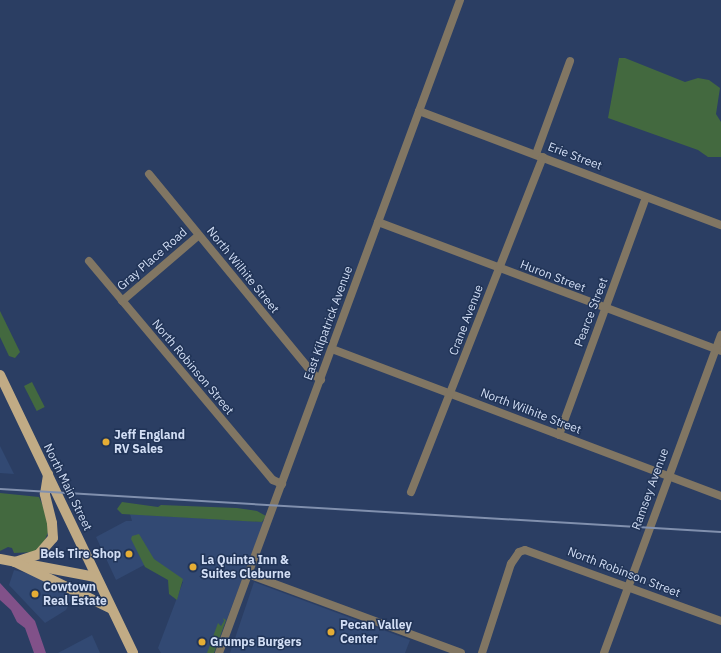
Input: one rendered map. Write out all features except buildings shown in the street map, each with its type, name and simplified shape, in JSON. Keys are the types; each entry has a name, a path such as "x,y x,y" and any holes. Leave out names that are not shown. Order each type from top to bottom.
{"main road":[{"name":"North Main Street","path":"0,374 95,577 133,653"},
{"path":"15,562 39,554 53,538 52,522 45,494 48,474"},
{"path":"0,559 95,577"},
{"path":"15,562 110,608"}],"street":[{"name":"East Kilpatrick Avenue","path":"219,653 460,0"},
{"name":"Crane Avenue","path":"411,492 499,268 570,61"},
{"name":"Erie Street","path":"419,111 539,155 721,225"},
{"name":"North Wilhite Street","path":"149,174 313,374 321,380"},
{"name":"Pearce Street","path":"559,435 646,197"},
{"name":"Huron Street","path":"378,222 718,350"},
{"name":"Gray Place Road","path":"122,301 198,235"},
{"name":"North Robinson Street","path":"89,261 273,480 282,484"},
{"name":"Ramsey Avenue","path":"604,653 629,586 667,475 718,350 721,335"},
{"name":"North Wilhite Street","path":"332,349 721,496"},
{"name":"North Robinson Street","path":"482,653 511,564 519,552 535,552 721,621"},
{"path":"248,574 461,653"}],"shaded area":[{"path":"0,446 14,474 0,473"},
{"path":"130,514 264,522 214,653 161,653 158,648 183,582 146,564 116,580 96,537 126,521 132,521"},
{"path":"14,570 34,575 74,595 66,610 45,623 9,585"},
{"path":"254,582 410,640 405,653 230,653"},
{"path":"0,583 35,621 46,653 34,653 25,628 17,622 11,610 0,600"},
{"path":"92,635 100,653 58,653"}],"green space":[{"path":"619,58 625,58 685,82 698,78 709,80 720,88 716,114 721,122 721,157 708,157 698,150 608,118"},
{"path":"0,311 20,352 15,358 9,356 0,337"},
{"path":"32,382 45,407 37,411 24,386"},
{"path":"0,493 39,497 47,515 49,530 44,542 34,552 14,553 12,548 8,547 0,551"},
{"path":"122,502 158,507 161,505 237,508 257,511 266,516 262,522 122,514 117,509"},
{"path":"139,534 154,559 183,579 177,600 169,594 168,580 145,567 131,539 132,536"},
{"path":"223,618 226,620 214,653 207,653 218,623 221,626 224,621"}],"railway":[{"path":"0,489 721,532"}],"place":[{"name":"Jeff England RV Sales","path":"106,442"},
{"name":"Bels Tire Shop","path":"129,554"},
{"name":"La Quinta Inn & Suites Cleburne","path":"193,567"},
{"name":"Cowtown Real Estate","path":"35,594"},
{"name":"Pecan Valley Center","path":"331,632"},
{"name":"Grumps Burgers","path":"202,642"}]}
